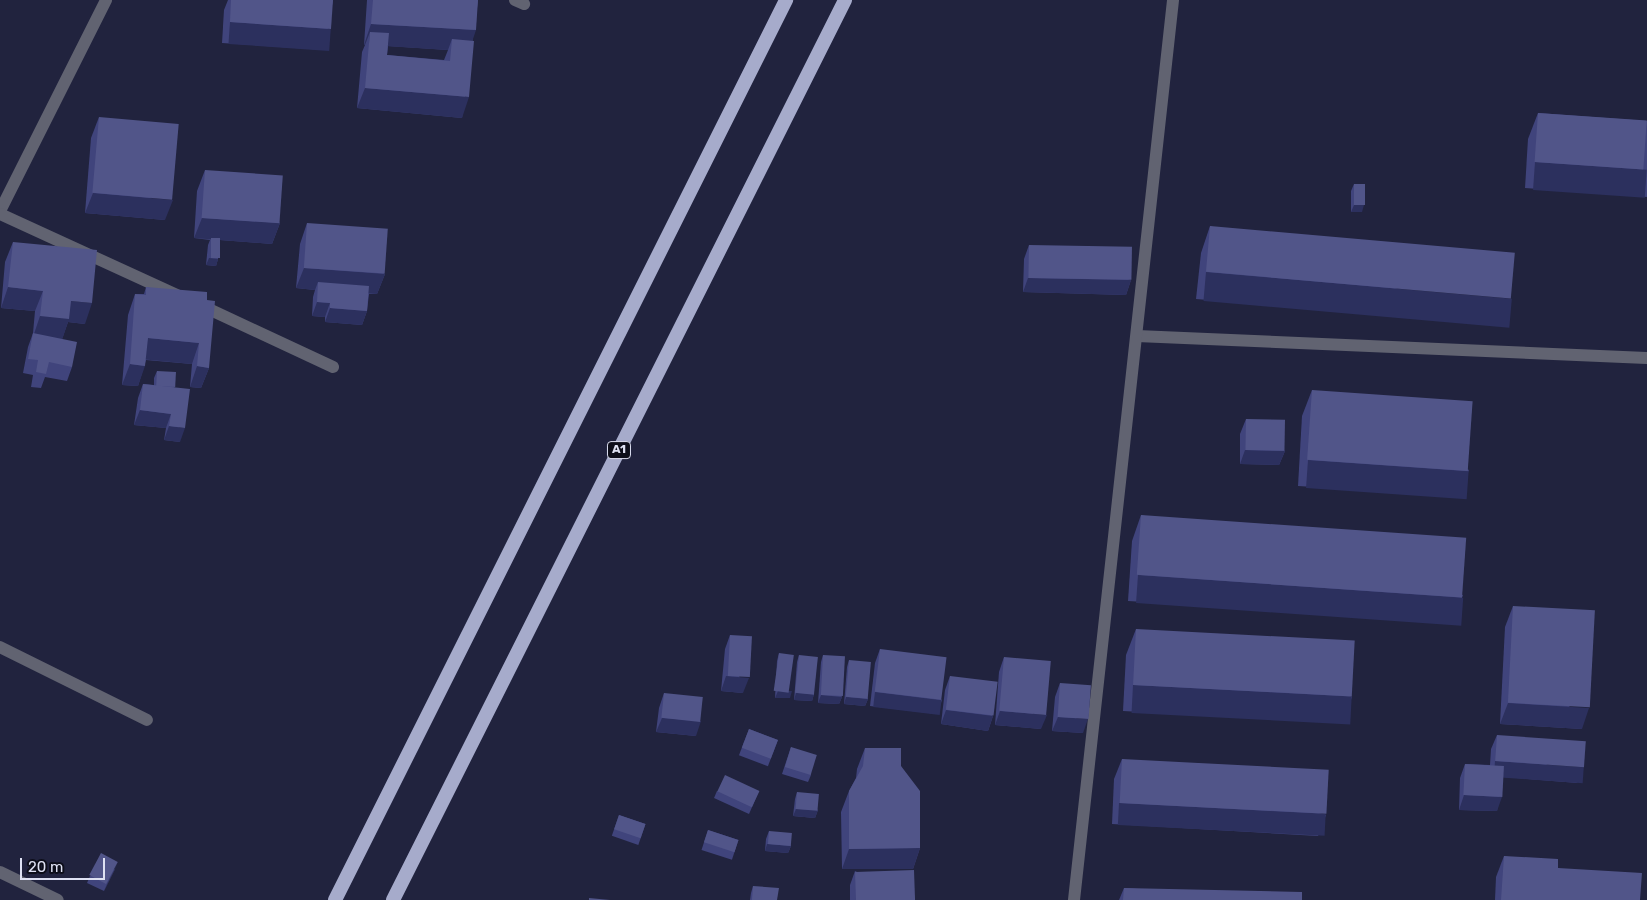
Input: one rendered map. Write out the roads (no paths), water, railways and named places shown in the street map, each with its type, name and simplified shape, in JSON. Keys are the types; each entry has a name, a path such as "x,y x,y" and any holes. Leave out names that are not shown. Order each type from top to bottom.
{"highway":[{"path":"335,900 786,0"},
{"name":"A1","path":"393,900 845,0"}],"street":[{"path":"106,0 0,213 334,367"},
{"path":"1074,900 1173,0"},
{"path":"1137,336 1647,358"},
{"path":"0,647 147,720"},
{"path":"0,872 58,900"}]}
